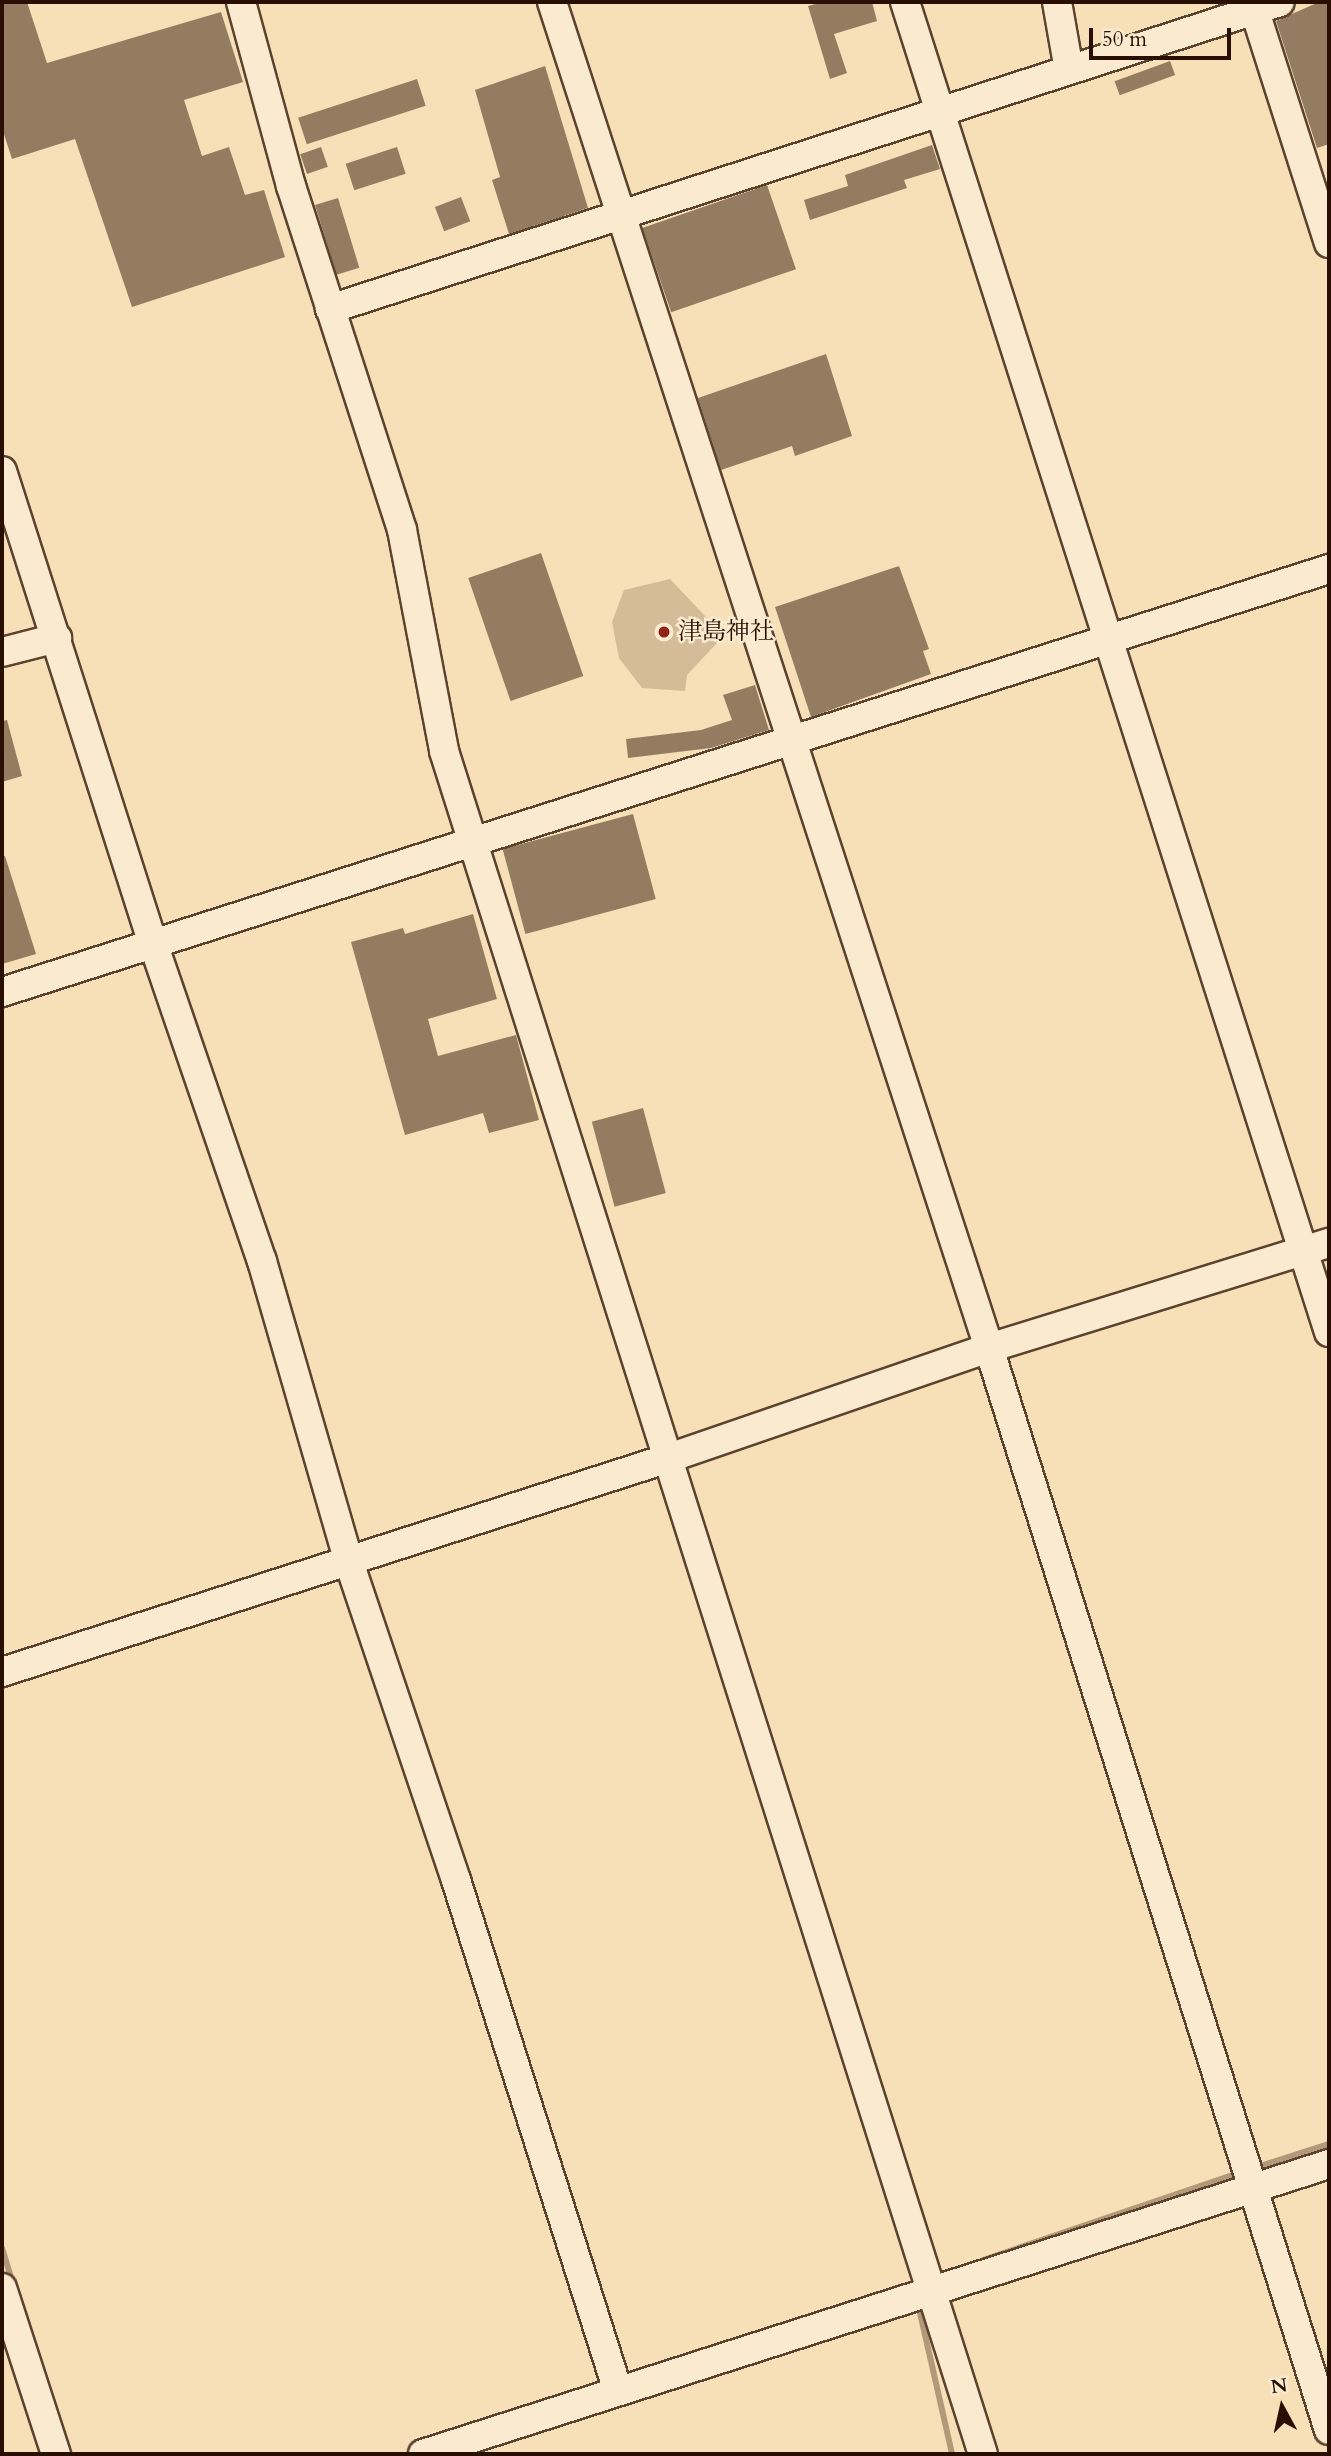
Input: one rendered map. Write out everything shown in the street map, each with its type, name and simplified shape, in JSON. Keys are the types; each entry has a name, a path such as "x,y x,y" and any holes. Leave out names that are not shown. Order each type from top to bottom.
{"street":[{"path":"241,2 291,186 402,530 437,725 471,840 984,2454"},
{"path":"552,2 989,1348 1329,2430"},
{"path":"905,2 1109,642 1316,1247 1329,1332"},
{"path":"1057,2 1069,70"},
{"path":"330,309 1069,70 1262,4 1329,243"},
{"path":"2,471 153,943 262,1261 349,1562 456,1880 618,2391"},
{"path":"2,992 471,840 791,744 1329,569"},
{"path":"2,652 57,638"},
{"path":"2,1672 669,1458 989,1348 1316,1247"},
{"path":"423,2454 1329,2164"},
{"path":"2,2288 56,2454"}],"shaded area":[{"path":"670,579 707,618 717,643 687,675 685,691 642,688 619,658 612,622 624,590"}],"building":[{"path":"27,2 47,63 221,12 243,82 184,100 202,156 229,147 245,195 264,190 285,257 132,307 75,139 12,159 2,128 2,4"},
{"path":"823,2 872,2 877,21 834,34 847,73 830,79 808,6"},
{"path":"1319,2 1329,2 1329,144 1317,148 1276,21"},
{"path":"1170,61 1175,75 1120,95 1115,81"},
{"path":"545,66 588,208 509,234 492,180 500,177 475,90"},
{"path":"417,79 426,106 307,144 298,118"},
{"path":"932,145 940,169 904,180 907,188 810,220 804,200 848,186 845,175"},
{"path":"321,147 328,167 307,174 300,154"},
{"path":"397,147 406,174 354,190 346,164"},
{"path":"767,185 796,269 671,312 642,228"},
{"path":"461,197 470,221 444,231 435,207"},
{"path":"338,198 359,268 336,275 315,205"},
{"path":"826,354 852,436 795,456 792,446 721,470 698,398"},
{"path":"541,553 583,676 511,701 468,578"},
{"path":"899,566 929,649 923,651 931,674 811,717 775,607"},
{"path":"755,685 769,730 711,748 628,758 626,739 701,730 732,720 723,695"},
{"path":"7,720 22,776 2,782 2,721"},
{"path":"633,814 656,899 525,934 503,849"},
{"path":"2,856 5,856 36,954 2,964"},
{"path":"473,914 497,999 428,1019 438,1056 516,1035 539,1120 489,1133 483,1113 405,1135 351,942 403,928 405,934"},
{"path":"643,1108 666,1193 615,1207 592,1122"}],"waterway":[{"path":"1254,2168 1329,2144"},
{"path":"983,2260 1241,2172"},
{"path":"2,2248 13,2283"},
{"path":"918,2304 952,2454"}],"place":[{"name":"津島神社","path":"664,632"}]}
